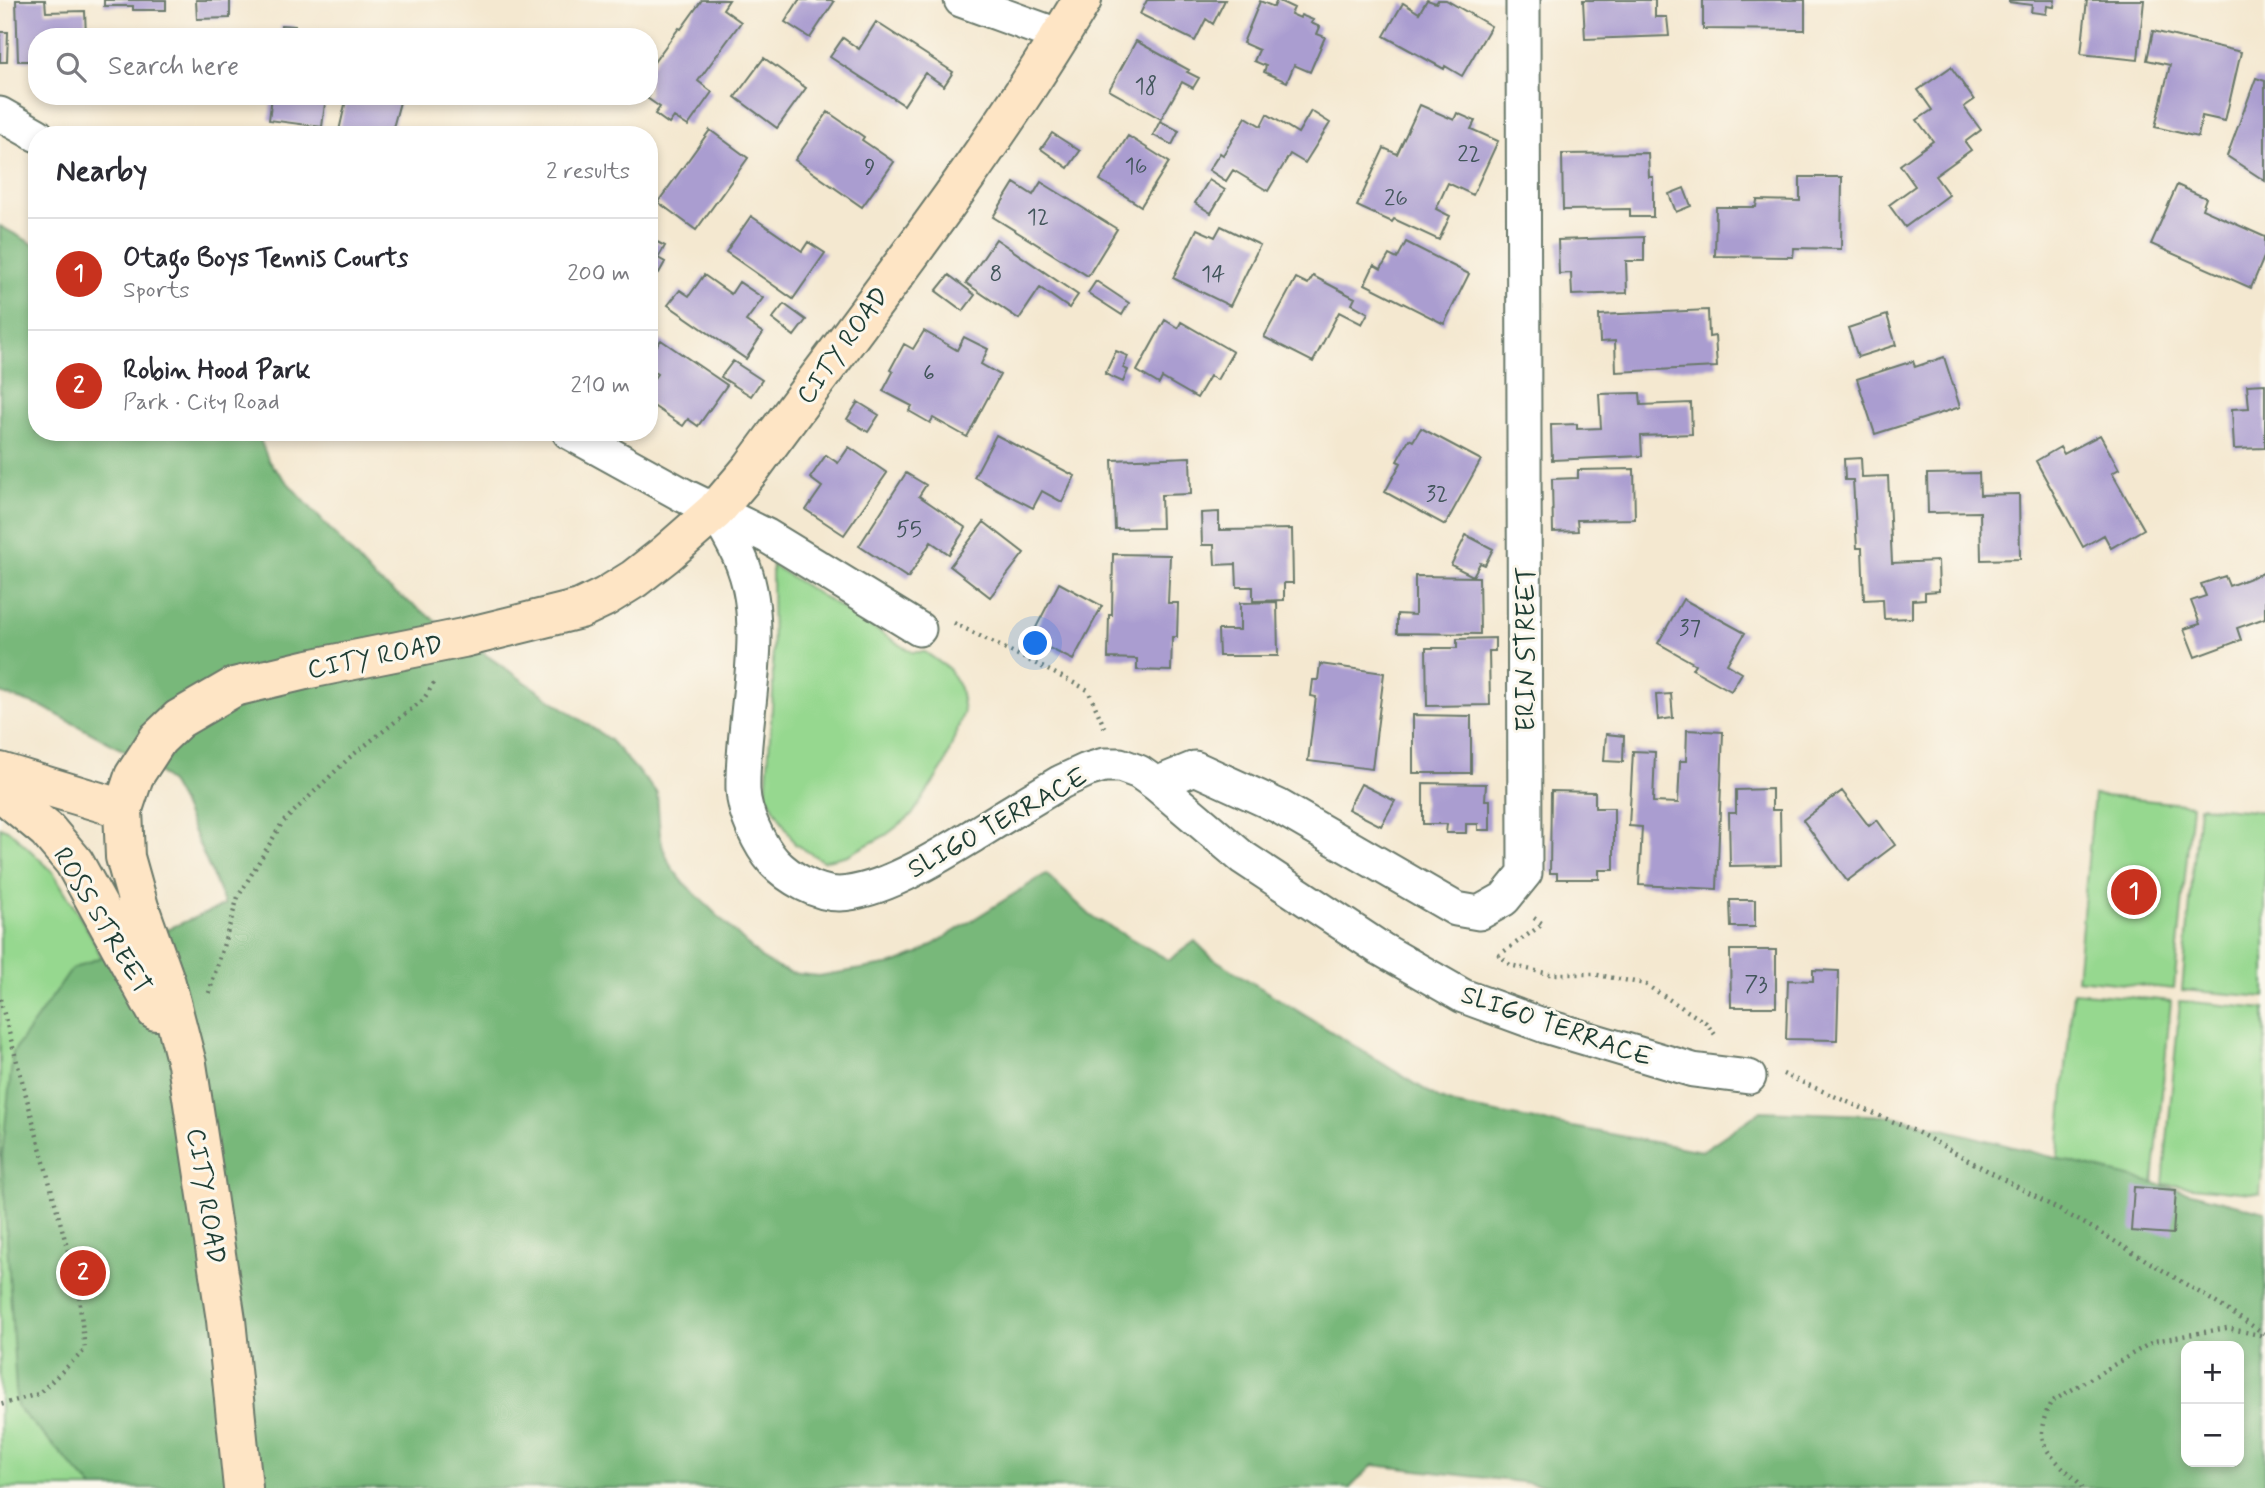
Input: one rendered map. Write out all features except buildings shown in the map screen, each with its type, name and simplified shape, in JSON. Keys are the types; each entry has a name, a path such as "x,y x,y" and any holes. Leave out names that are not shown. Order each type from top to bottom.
{"street":[{"path":"961,0 1060,36"},
{"name":"CITY ROAD","path":"243,1488 226,1320 187,1064 166,983 139,907 125,857 123,809 134,776 158,738 178,719 234,687 463,638 580,609 635,579 715,511 750,470 984,150 1082,0"},
{"name":"ERIN STREET","path":"1156,784 1195,768 1278,806 1456,909 1479,913 1504,899 1525,873 1523,0"},
{"path":"0,114 28,130"},
{"path":"586,441 767,536 919,629"},
{"name":"SLIGO TERRACE","path":"715,511 744,567 752,597 753,648 743,793 753,828 765,852 781,870 816,890 838,894 861,890 905,874 1061,782 1104,765 1120,765 1139,772 1156,784 1241,857 1381,950 1463,996 1545,1026 1693,1070 1749,1077"},
{"path":"0,772 123,809"},
{"name":"ROSS STREET","path":"0,791 47,830 74,862 187,1064"}],"path":[{"path":"919,629 953,623 1088,690 1120,765"},
{"path":"207,1000 238,897 282,823 349,758 423,700 463,638"},
{"path":"1499,955 1510,965 1549,974 1593,975 1645,984 1706,1023 1749,1077 1780,1073 1917,1132 2096,1230 2265,1335"},
{"path":"0,999 78,1287 85,1350 38,1394 0,1405"},
{"path":"2082,1488 2047,1452 2042,1441 2046,1412 2051,1402 2154,1341 2227,1328 2265,1335"}],"green space":[{"path":"0,226 28,241 28,441 261,441 269,462 375,579 610,740 657,793 660,835 671,867 761,958 778,968 791,973 818,976 893,964 918,954 1046,874 1091,916 1169,960 1195,941 1211,957 1440,1099 1459,1106 1702,1151 1761,1111 1893,1116 2265,1212 2265,1488 1573,1488 1373,1465 1350,1488 93,1488 17,1407 2,1156 13,1052 72,969 225,905 171,784 145,762 43,707 0,693"},
{"path":"772,565 912,652 925,652 949,669 960,688 964,711 944,766 912,815 886,835 848,855 823,861 795,844 766,794 773,693"},
{"path":"2094,795 2192,805 2174,989 2077,979"},
{"path":"2199,806 2265,812 2265,997 2182,990"},
{"path":"0,827 10,831 53,872 92,937 137,1035 185,1488 0,1488"},
{"path":"2073,992 2171,1001 2153,1185 2056,1175"},
{"path":"2180,1001 2265,1009 2265,1139 2260,1194 2163,1184"}],"place":[{"name":"Otago Boys Tennis Courts","path":"2134,892"},
{"name":"Robin Hood Park","path":"83,1273"}]}
